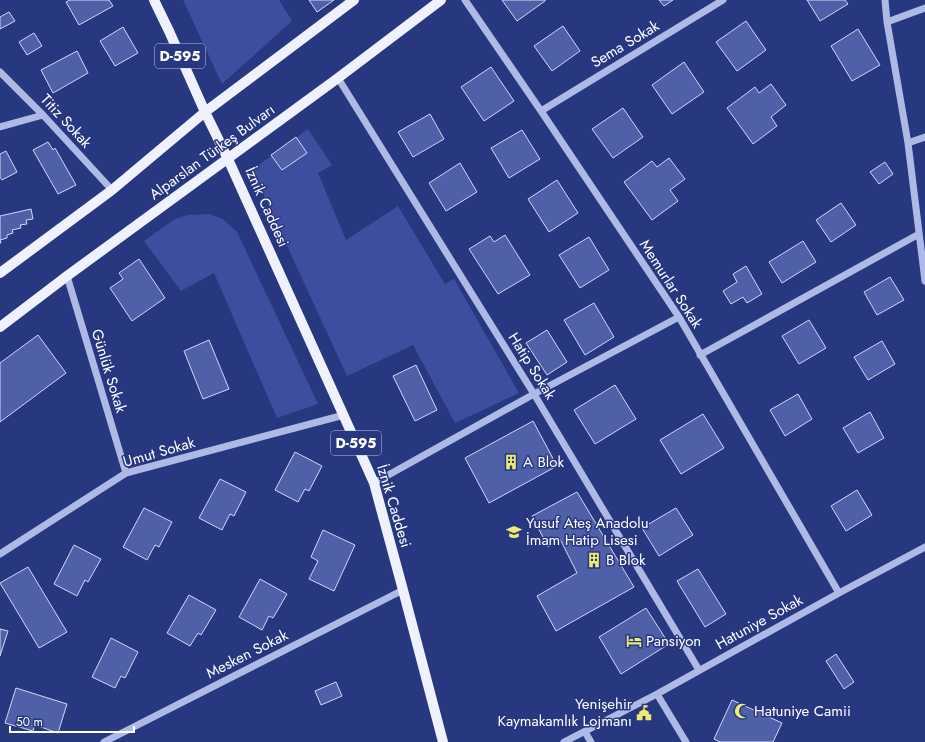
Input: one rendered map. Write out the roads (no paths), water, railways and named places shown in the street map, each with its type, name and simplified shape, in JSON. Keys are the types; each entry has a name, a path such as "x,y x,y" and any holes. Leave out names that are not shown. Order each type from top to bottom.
{"main road":[{"name":"D-595","path":"154,0 228,159"},
{"name":"Alparslan Türkeş Bulvarı","path":"0,327 67,276 338,78 441,0"},
{"name":"Alparslan Türkeş Bulvarı","path":"0,272 112,190 205,112 347,2"},
{"name":"İznik Caddesi","path":"228,159 374,483 443,742"}],"street":[{"name":"Memurlar Sokak","path":"466,0 679,317 839,592"},
{"name":"Sema Sokak","path":"541,111 723,0"},
{"path":"885,0 887,22 908,143 925,281"},
{"path":"887,22 925,8"},
{"name":"Titiz Sokak","path":"0,72 43,115 112,190"},
{"name":"Hatip Sokak","path":"338,78 534,394 699,670"},
{"path":"0,127 43,115"},
{"path":"908,143 925,137"},
{"path":"700,355 919,234"},
{"name":"Günlük Sokak","path":"67,276 126,474"},
{"path":"374,483 534,394 679,317"},
{"name":"Umut Sokak","path":"0,554 126,474 344,415"},
{"name":"Hatuniye Sokak","path":"564,742 657,694 839,592 925,546"},
{"name":"Mesken Sokak","path":"104,742 403,590"},
{"path":"657,694 686,742"},
{"path":"585,732 591,742"}],"place":[{"name":"A Blok","path":"511,462"},
{"name":"Yusuf Ateş Anadolu İmam Hatip Lisesi","path":"514,532"},
{"name":"B Blok","path":"594,560"},
{"name":"Pansiyon","path":"634,641"},
{"name":"Hatuniye Camii","path":"742,711"},
{"name":"Yenişehir Kaymakamlık Lojmanı","path":"644,713"}]}
